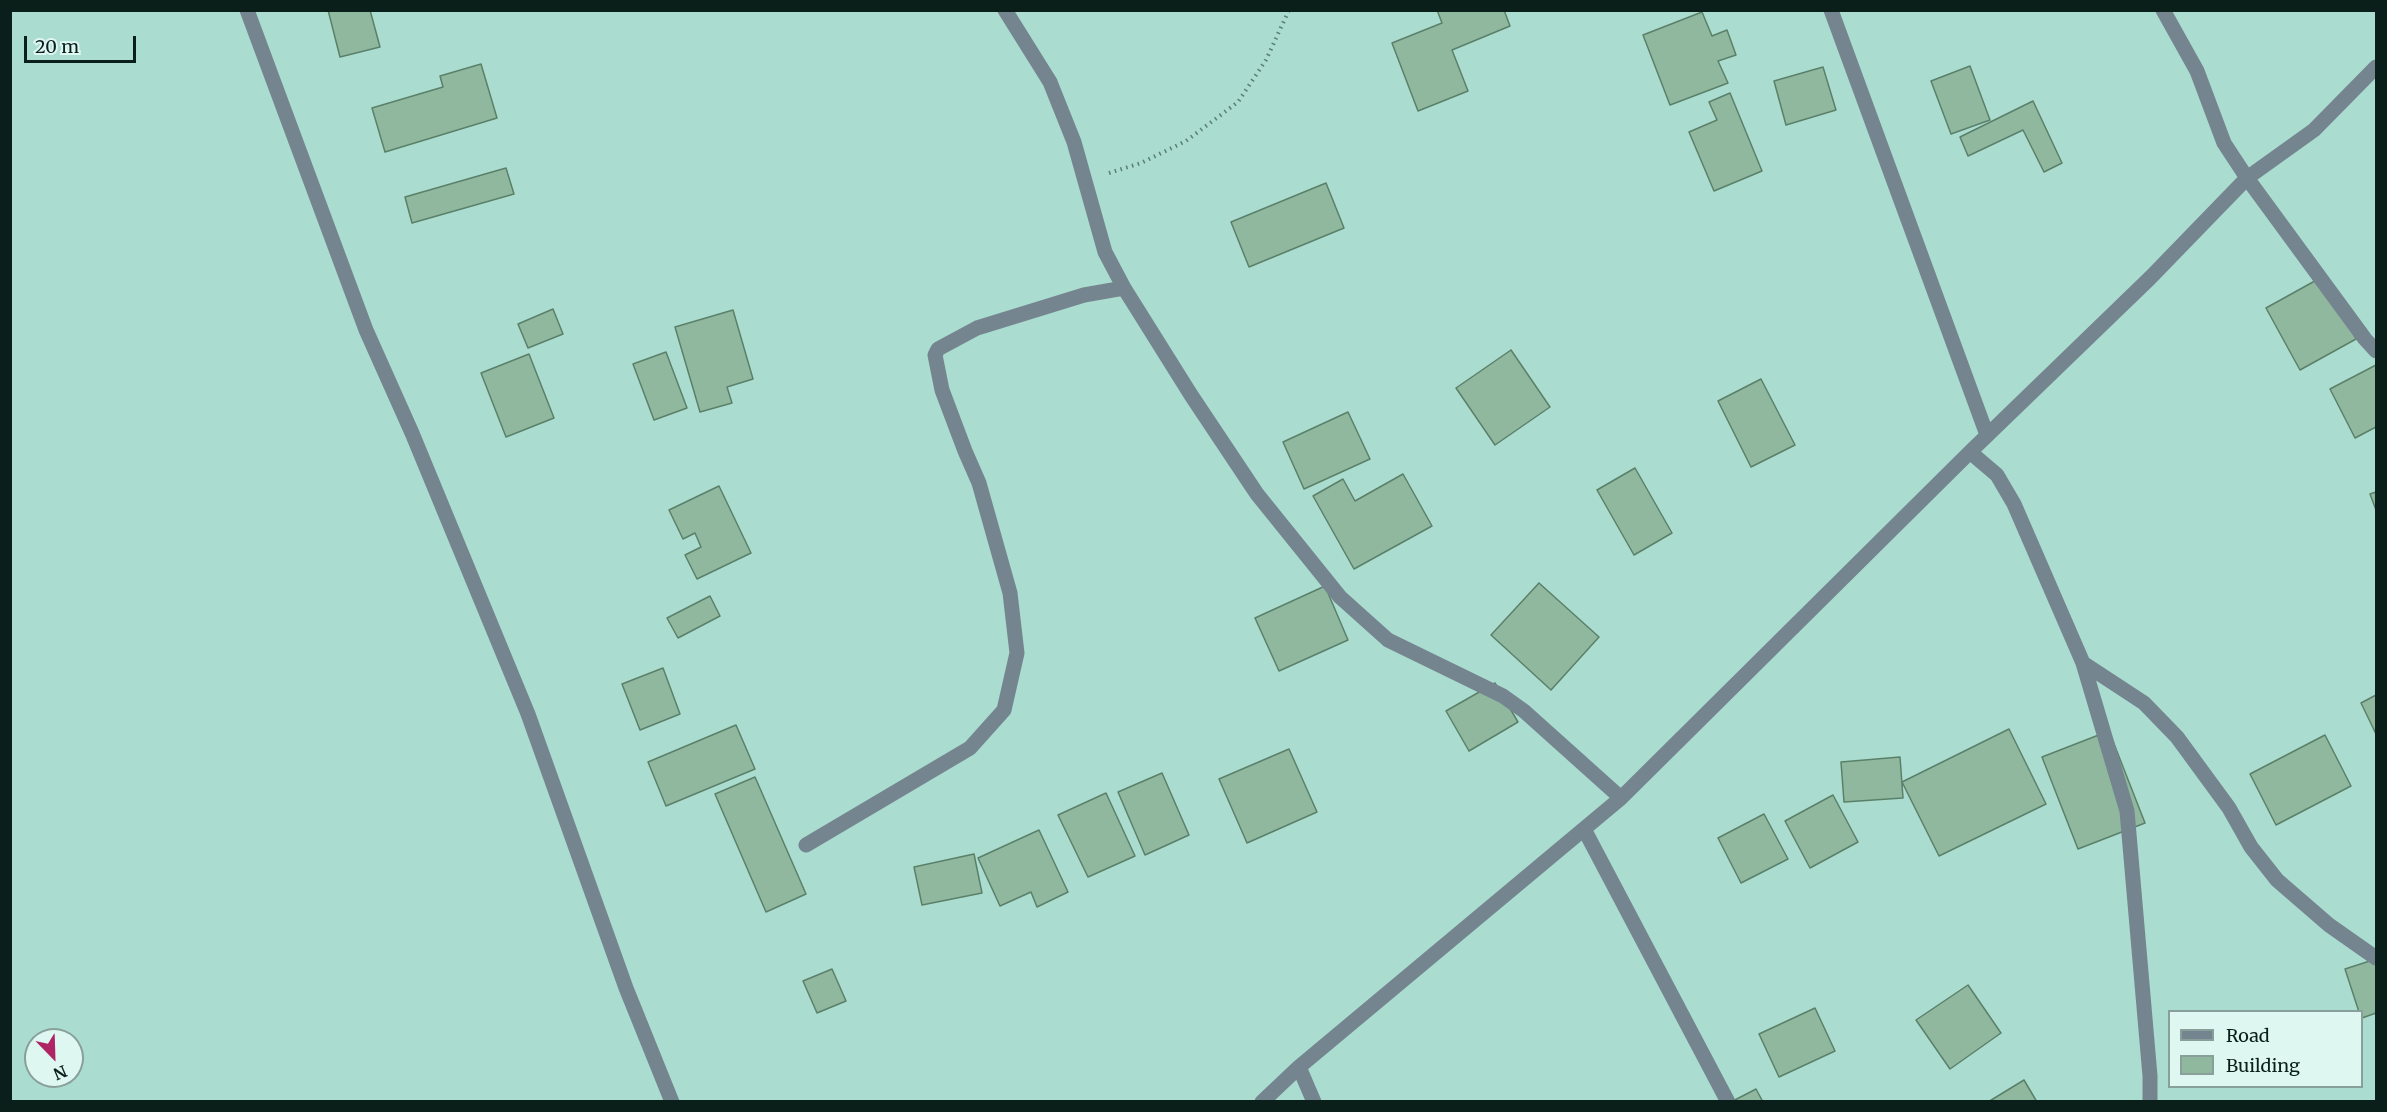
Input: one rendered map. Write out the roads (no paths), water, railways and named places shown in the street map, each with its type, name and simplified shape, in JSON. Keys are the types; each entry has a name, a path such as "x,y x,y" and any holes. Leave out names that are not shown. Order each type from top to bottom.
{"street":[{"path":"247,10 366,330 412,433 528,714 626,988 672,1101"},
{"path":"1005,10 1050,82 1074,142 1105,252 1124,288 1191,395 1257,494 1340,597 1388,640 1483,686 1524,711 1621,798"},
{"path":"1831,10 1988,435"},
{"path":"2163,10 2197,71 2224,143 2247,178 2376,351"},
{"path":"1262,1101 1299,1067 1621,798 1970,452 2150,278 2247,178 2314,130 2376,67"},
{"path":"806,845 970,748 1004,710 1017,653 1010,593 979,483 942,390 935,355 938,349 977,328 1084,296 1124,288"},
{"path":"1970,452 1997,475 2014,504 2083,663 2127,811 2149,1065 2150,1101"},
{"path":"2083,663 2144,703 2177,736 2229,808 2251,847 2277,880 2329,925 2376,958"},
{"path":"1584,829 1728,1101"},
{"path":"1299,1067 1314,1101"}]}
